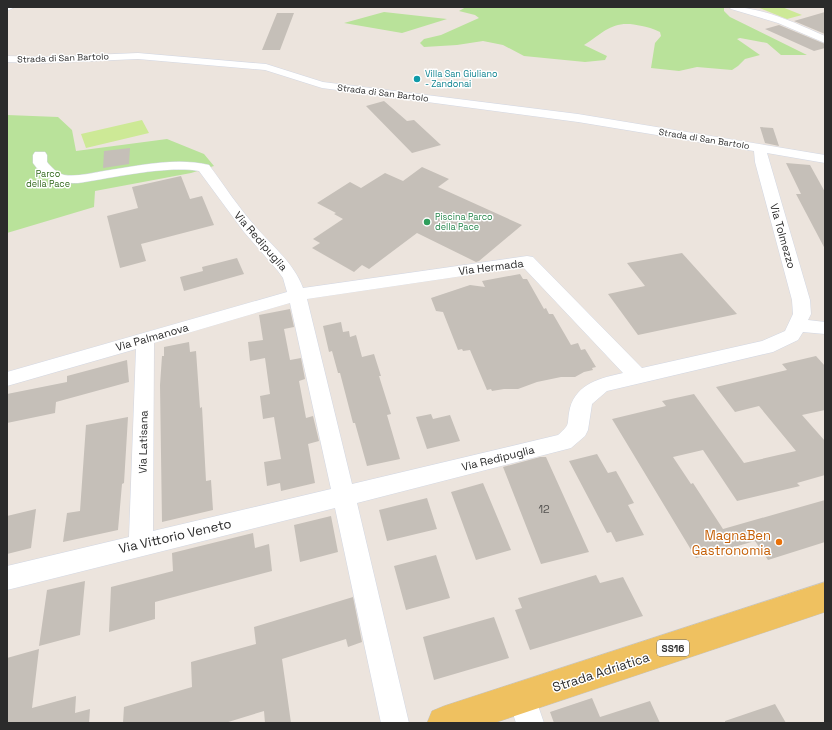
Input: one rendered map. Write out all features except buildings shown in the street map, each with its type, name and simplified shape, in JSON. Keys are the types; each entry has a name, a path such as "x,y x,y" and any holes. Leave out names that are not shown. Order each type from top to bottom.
{"main road":[{"name":"Strada Adriatica","path":"444,723 526,711 825,597"}],"street":[{"path":"734,7 781,21 825,40"},
{"name":"Strada di San Bartolo","path":"7,60 138,56 266,68 322,86 578,118 825,159"},
{"name":"Via Tolmezzo","path":"760,148 762,162 801,300 802,314 798,325"},
{"name":"Via Redipuglia","path":"40,155 40,163 52,176 66,180 178,165 197,165 204,168 249,229 284,267 291,277 297,295 344,496 395,723"},
{"name":"Via Hermada","path":"297,295 527,261 639,377"},
{"name":"Via Palmanova","path":"7,379 297,295"},
{"path":"639,377 766,346 792,335 798,325 825,328"},
{"name":"Via Latisana","path":"141,545 145,340"},
{"name":"Via Redipuglia","path":"344,496 564,442 578,430 582,400 586,394 602,385 639,377"},
{"name":"Via Vittorio Veneto","path":"7,578 344,496"}],"green space":[{"path":"466,7 724,7 724,11 730,17 807,55 781,55 767,43 740,38 737,39 760,55 745,59 732,70 697,67 679,71 651,68 655,43 661,36 660,32 632,24 617,25 610,28 584,45 607,56 605,60 585,62 524,56 503,45 483,41 457,45 424,47 420,43 424,39 441,35 479,18 475,15 459,11"},
{"path":"757,7 782,7 802,15 787,19"},
{"path":"384,12 447,19 402,33 344,23"},
{"name":"Parco della Pace","path":"7,115 58,117 72,130 76,151 167,139 204,154 214,166 191,173 95,191 94,207 7,233"},
{"path":"142,120 149,133 86,148 81,134"}],"place":[{"name":"Villa San Giuliano - Zandonai","path":"417,79"},
{"name":"Piscina Parco della Pace","path":"427,222"},
{"name":"MagnaBen Gastronomia","path":"779,542"}]}
